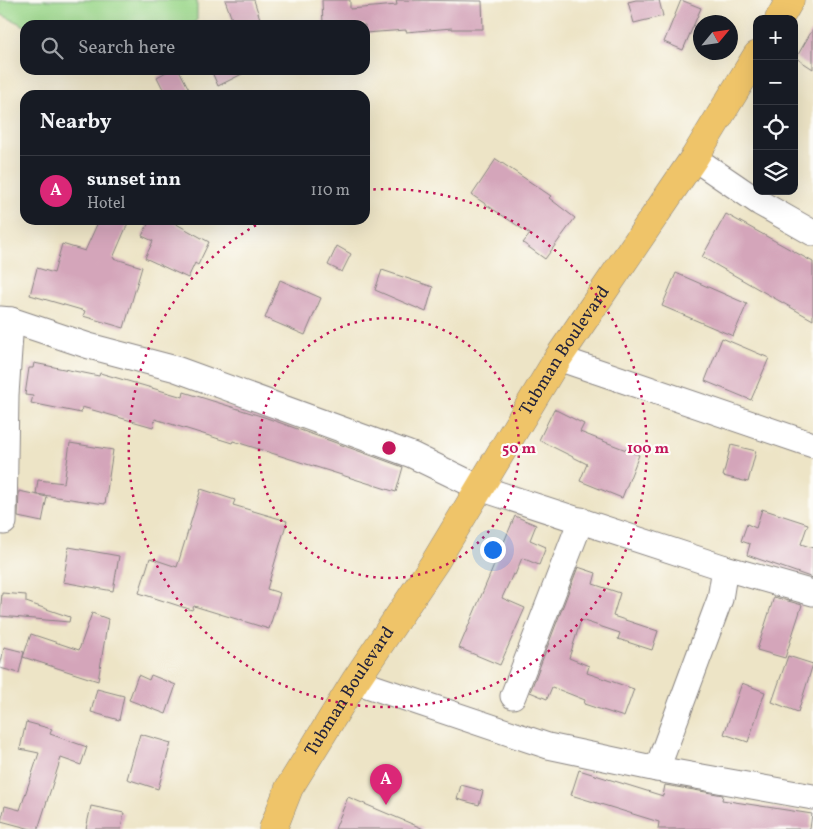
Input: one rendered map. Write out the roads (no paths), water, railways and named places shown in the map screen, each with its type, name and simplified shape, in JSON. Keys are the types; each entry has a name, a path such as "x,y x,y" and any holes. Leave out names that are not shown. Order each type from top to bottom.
{"highway":[{"path":"781,15 790,0"},
{"name":"Tubman Boulevard","path":"273,829 289,788 355,681 435,562 558,358 694,158 754,60"}],"street":[{"path":"694,158 760,203 813,233"},
{"path":"4,522 6,320 89,346 176,369 412,455 480,488 724,568 813,594"},
{"path":"558,358 813,445"},
{"path":"513,696 581,520"},
{"path":"657,769 720,599 724,568"},
{"path":"355,681 548,746 657,769 813,797"}],"place":[{"name":"sunset inn","path":"386,805"}]}
